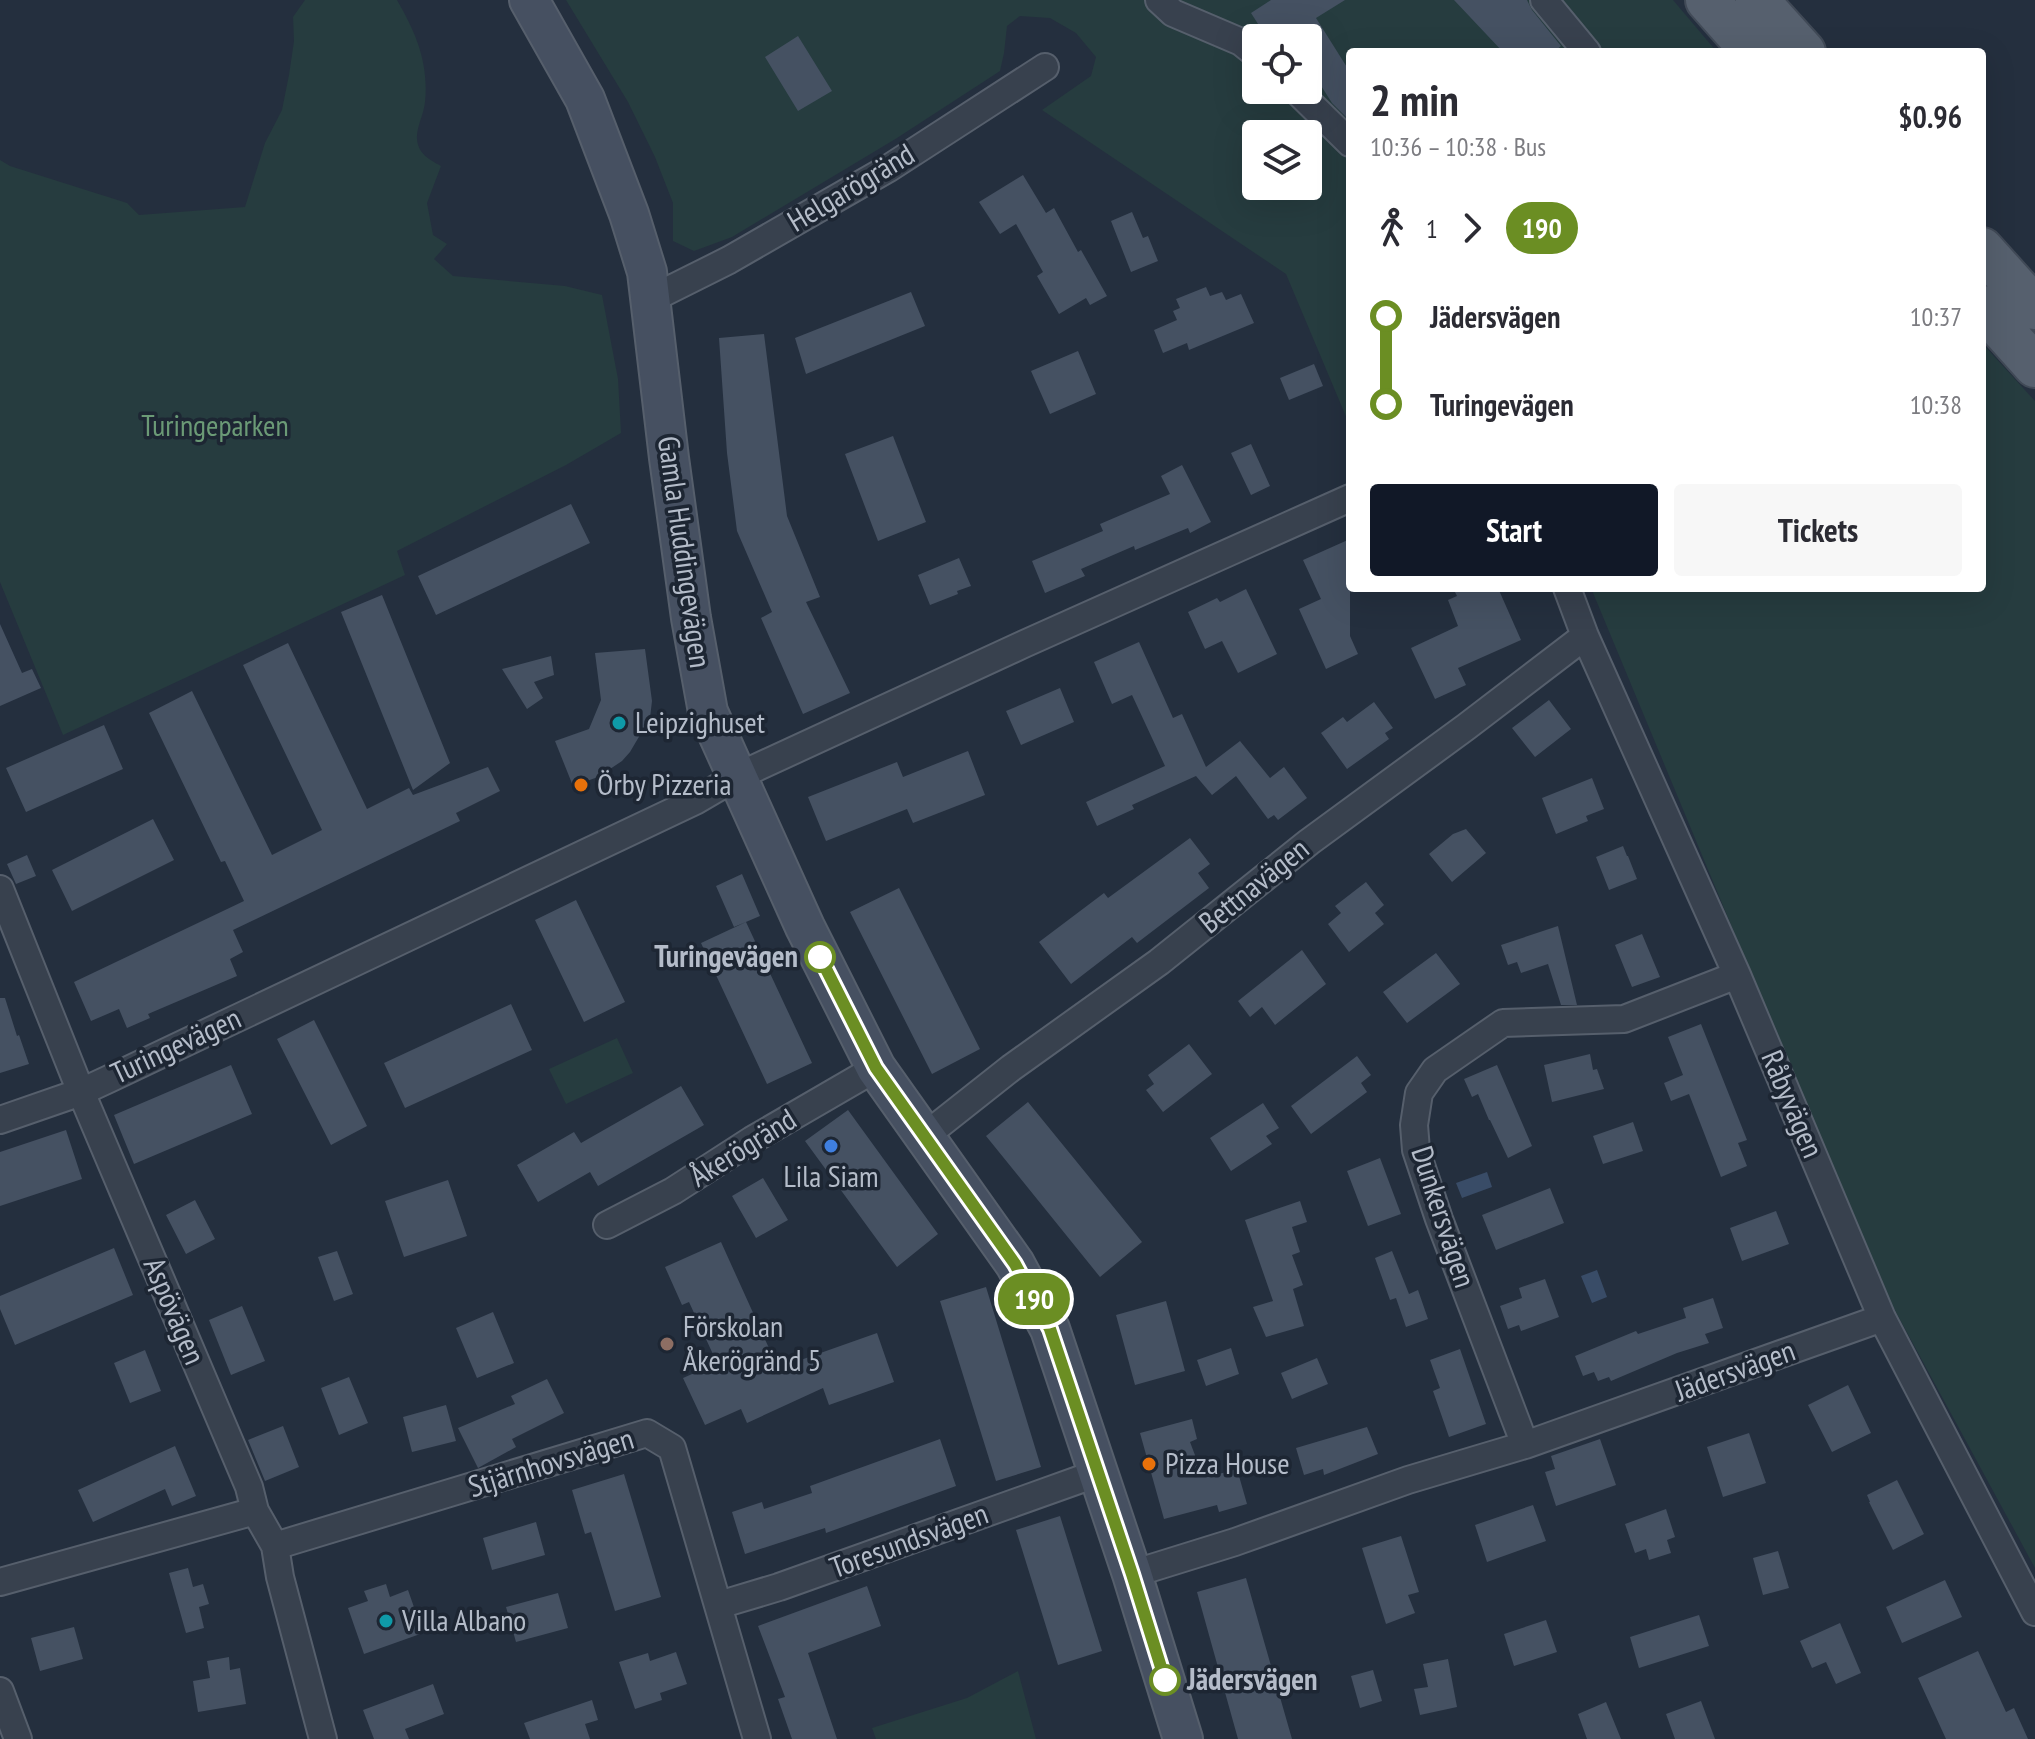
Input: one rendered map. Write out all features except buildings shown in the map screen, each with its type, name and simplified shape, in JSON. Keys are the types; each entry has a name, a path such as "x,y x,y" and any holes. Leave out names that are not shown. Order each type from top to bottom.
{"main road":[{"path":"1707,0 1749,48"},
{"path":"1757,0 1800,48"},
{"path":"1986,253 2035,308"},
{"path":"1986,311 2035,366"}],"street":[{"name":"Gamla Huddingevägen","path":"529,0 585,99 633,224 647,272 691,618 708,712 805,927 876,1068 1015,1264 1050,1329 1132,1574 1183,1739"},
{"path":"1159,0 1173,13 1242,43"},
{"path":"1544,0 1584,48"},
{"name":"Helgarögränd","path":"651,299 729,260 889,168 1045,67"},
{"path":"1310,104 1346,139"},
{"name":"Turingevägen","path":"0,1120 81,1092 695,801 736,777 1346,500"},
{"name":"Råbyvägen","path":"1568,592 1585,636 1737,975 1882,1318 2035,1612"},
{"name":"Bettnavägen","path":"925,1136 1011,1068 1159,962 1309,842 1585,636"},
{"name":"Aspövägen","path":"0,889 81,1092 249,1487 255,1511 275,1546 280,1577 323,1739"},
{"name":"Dunkersvägen","path":"1525,1445 1416,1150 1414,1125 1419,1093 1435,1070 1503,1023 1624,1019 1737,975"},
{"name":"Åkerögränd","path":"607,1225 673,1191 752,1140 876,1068"},
{"name":"Jädersvägen","path":"1132,1574 1235,1542 1408,1480 1525,1445 1882,1318"},
{"name":"Stjärnhovsvägen","path":"275,1546 647,1433 672,1448 757,1739"},
{"name":"Toresundsvägen","path":"719,1605 779,1587 1098,1473"},
{"path":"0,1582 255,1511"},
{"path":"0,1691 18,1739"}],"green space":[{"name":"Turingeparken","path":"305,0 397,0 415,36 425,74 425,102 418,144 425,156 441,166 427,203 433,235 447,244 434,259 453,276 565,286 602,295 618,379 621,433 566,465 397,551 405,575 63,735 0,582 0,160 10,166 127,203 139,215 245,207 265,143 282,110 294,41 293,17"},
{"path":"566,0 1673,0 1714,48 1346,48 1346,416 1286,274 1042,110 1091,76 1096,57 1076,33 1050,18 1020,16 1007,26 1000,71 897,138 732,237 694,251 673,241 673,203 628,102"},
{"path":"1986,347 2035,401 2035,1568 1879,1281 1593,592 1986,592"},
{"path":"617,1038 633,1073 566,1104 549,1069"},
{"path":"1018,1671 1036,1739 876,1739 872,1728 967,1698"}],"water":[{"path":"1487,1172 1492,1187 1462,1198 1456,1183"},
{"path":"1597,1270 1607,1297 1592,1303 1581,1276"}],"bus line":[{"name":"190","path":"820,957 876,1068 1015,1264 1050,1329 1165,1680"}],"place":[{"name":"Leipzighuset","path":"619,723"},
{"name":"Örby Pizzeria","path":"581,785"},
{"name":"Turingevägen","path":"820,957"},
{"name":"Lila Siam","path":"831,1146"},
{"name":"Förskolan Åkerögränd 5","path":"667,1344"},
{"name":"Pizza House","path":"1149,1464"},
{"name":"Villa Albano","path":"386,1621"},
{"name":"Jädersvägen","path":"1165,1680"}]}
